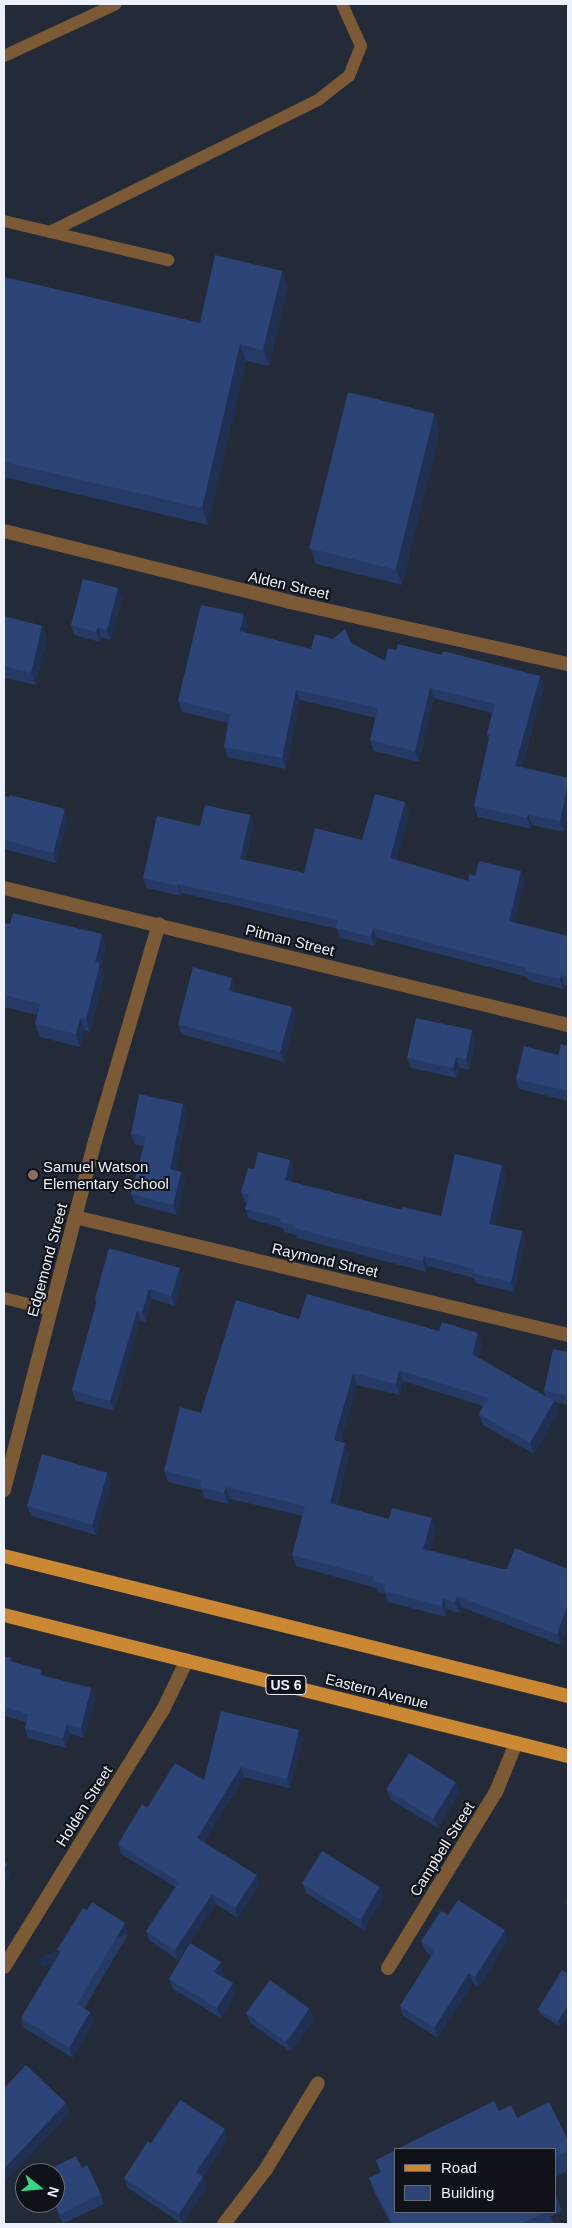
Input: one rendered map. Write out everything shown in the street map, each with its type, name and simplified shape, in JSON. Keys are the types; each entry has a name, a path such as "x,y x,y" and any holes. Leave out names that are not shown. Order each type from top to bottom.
{"main road":[{"path":"4,1556 568,1696"},
{"name":"Eastern Avenue","path":"4,1615 568,1756"}],"street":[{"name":"Alden Street","path":"4,531 290,602 568,664"},
{"name":"Pitman Street","path":"4,888 159,924 568,1025"},
{"name":"Edgemond Street","path":"4,1490 95,1140 159,924"},
{"name":"Raymond Street","path":"75,1217 568,1335"},
{"name":"Holden Street","path":"4,1967 163,1710 187,1660"},
{"name":"Campbell Street","path":"388,1968 501,1784 516,1743"},
{"path":"224,2224 266,2169 318,2082"}],"lane":[{"path":"4,56 116,4"},
{"path":"50,232 318,100 349,76 361,46 342,4"},
{"path":"4,221 168,260"},
{"path":"4,1298 51,1310"}],"building":[{"path":"215,255 282,271 263,350 240,344 202,508 4,462 4,277 200,323"},
{"path":"348,392 434,414 395,570 309,548"},
{"path":"83,579 118,588 107,630 98,627 96,632 71,625"},
{"path":"201,605 244,614 240,631 311,649 315,634 333,639 345,629 351,643 385,661 388,648 396,650 398,644 442,655 443,651 540,676 515,766 568,778 560,821 528,814 527,818 474,806 490,734 487,734 495,704 430,688 415,751 370,740 378,708 296,690 282,758 224,747 230,714 178,701"},
{"path":"4,616 42,626 31,673 4,666"},
{"path":"375,794 405,802 390,858 468,881 469,874 475,876 479,861 521,871 509,921 568,936 568,977 561,975 560,979 525,971 526,968 373,928 371,937 336,928 338,920 178,884 178,886 143,878 157,816 200,826 205,805 250,815 240,859 304,873 315,828 362,840"},
{"path":"10,795 65,809 53,853 4,840 4,796 9,797"},
{"path":"13,913 102,934 95,962 100,963 86,1019 80,1018 76,1034 35,1024 40,1004 4,995 4,923 10,924"},
{"path":"193,967 232,978 229,991 292,1007 280,1052 178,1024"},
{"path":"416,1018 472,1030 466,1060 456,1057 453,1068 407,1058"},
{"path":"561,1044 568,1046 568,1091 516,1079 524,1046 558,1055"},
{"path":"139,1094 183,1104 170,1169 181,1172 173,1205 131,1194 146,1137 131,1134"},
{"path":"258,1152 290,1160 285,1180 402,1210 403,1207 441,1216 455,1154 502,1165 489,1224 522,1231 511,1282 472,1273 474,1269 424,1256 423,1261 293,1228 294,1225 280,1222 281,1218 245,1209 249,1194 241,1192 248,1168 254,1169"},
{"path":"109,1248 180,1268 171,1296 149,1289 142,1312 137,1311 110,1401 72,1390"},
{"path":"307,1294 439,1331 442,1322 478,1333 472,1354 554,1401 530,1443 479,1414 488,1398 399,1370 396,1384 353,1373 334,1440 345,1443 330,1503 389,1519 392,1508 432,1518 423,1549 507,1569 515,1548 568,1569 568,1604 557,1634 457,1596 455,1602 443,1598 442,1606 384,1591 386,1584 373,1581 374,1577 292,1555 305,1506 226,1487 224,1493 200,1487 202,1480 164,1471 180,1407 201,1413 236,1300 299,1319"},
{"path":"553,1349 568,1352 568,1396 544,1391"},
{"path":"42,1454 107,1473 92,1525 27,1506"},
{"path":"4,1656 12,1658 10,1661 42,1670 41,1675 91,1688 81,1728 67,1724 63,1738 25,1728 28,1714 4,1707"},
{"path":"221,1711 299,1730 287,1779 241,1767 197,1838 257,1875 235,1908 212,1894 175,1950 146,1931 179,1882 118,1844 142,1804 147,1808 175,1763 204,1780"},
{"path":"409,1753 456,1782 433,1819 386,1789"},
{"path":"322,1851 380,1887 360,1919 302,1883"},
{"path":"458,1900 505,1930 475,1977 469,1973 434,2028 400,2006 435,1950 421,1941 441,1911 448,1915"},
{"path":"92,1902 125,1923 77,2004 90,2012 69,2048 21,2018 61,1951 57,1950 83,1908 87,1910"},
{"path":"190,1943 221,1962 214,1972 233,1983 217,2008 169,1979"},
{"path":"562,1970 568,1974 568,2005 558,2021 538,2009"},
{"path":"270,1980 310,2009 286,2042 246,2013"},
{"path":"26,2065 66,2103 4,2169 4,2088"},
{"path":"180,2100 225,2129 196,2172 203,2177 179,2214 124,2178 148,2141 151,2143"},
{"path":"494,2101 499,2111 511,2105 517,2118 549,2102 568,2140 568,2151 557,2156 557,2148 399,2148"},
{"path":"394,2151 394,2213 543,2213 521,2224 393,2224 369,2178 382,2172 376,2160"},
{"path":"76,2156 82,2168 87,2165 101,2194 65,2212 65,2163 62,2163"}],"place":[{"name":"Samuel Watson Elementary School","path":"33,1175"}]}
